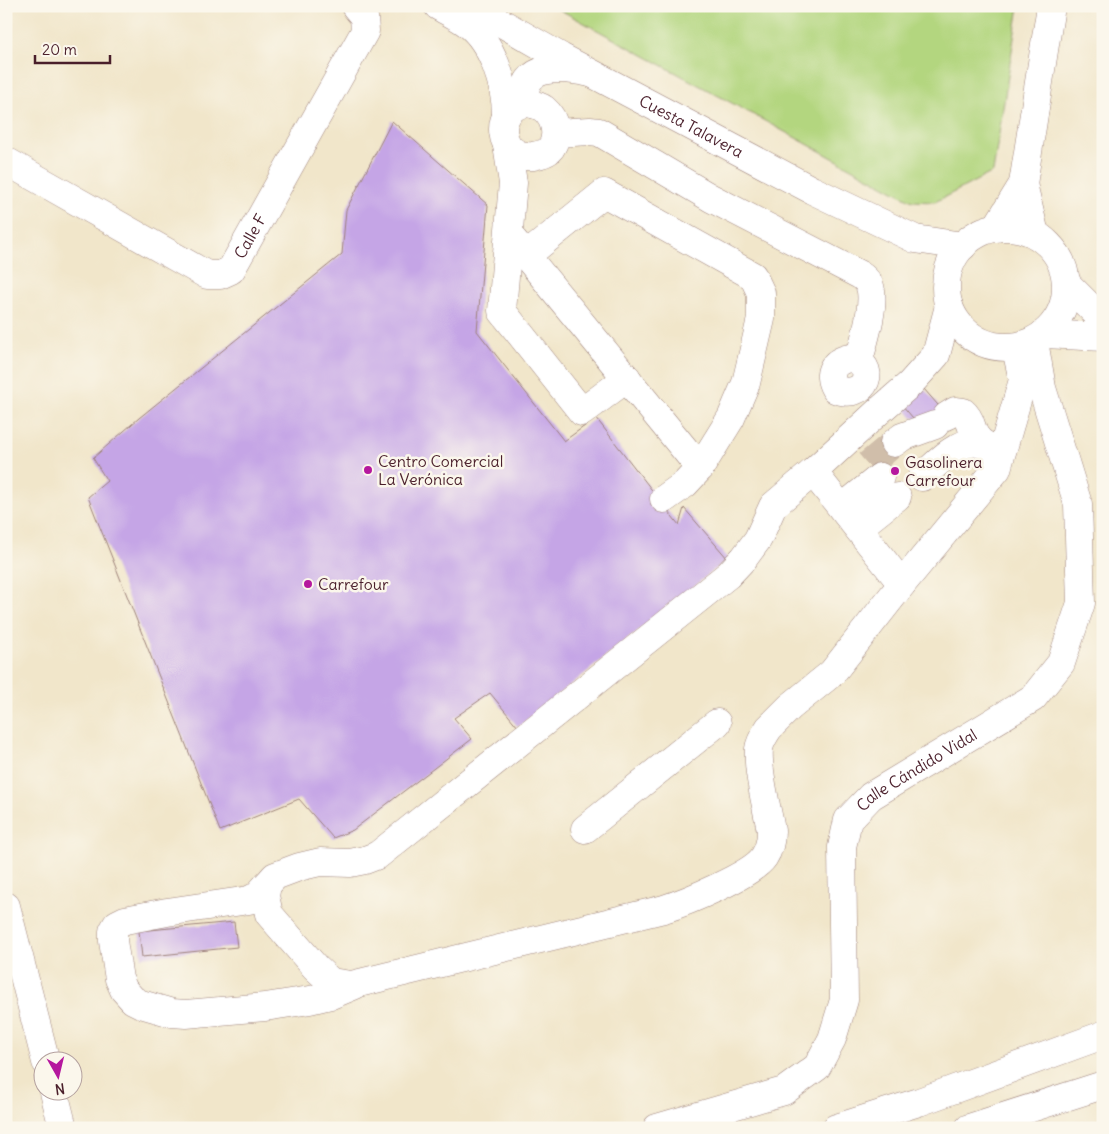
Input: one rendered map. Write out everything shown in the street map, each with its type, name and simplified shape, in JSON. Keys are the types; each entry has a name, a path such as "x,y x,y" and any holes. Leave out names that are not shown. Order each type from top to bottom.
{"street":[{"name":"Calle F","path":"6,161 207,275 220,275 231,270 365,31 364,16 355,6"},
{"path":"438,6 468,24 485,42 500,77 506,106 516,109 539,105 554,122 549,143 519,180 512,200"},
{"name":"Cuesta Talavera","path":"472,6 591,73 812,190 915,239 963,246"},
{"path":"1035,234 1023,184 1051,6"},
{"path":"591,73 559,68 535,74 531,77 516,109 503,126 513,177 502,311 582,412 626,378"},
{"path":"507,145 516,154 526,156 549,143 590,131 599,132 710,198 860,275 867,280 871,300 858,363"},
{"path":"996,228 1023,184"},
{"path":"526,256 604,193 753,276 762,293 761,319 746,383 731,418 700,468 685,484 664,499"},
{"path":"1015,227 1035,234 1051,247 1062,264 1067,284 1065,302 1057,320 1032,340 1023,380 995,444 997,469 902,584 840,664 769,728 762,739 759,748 759,762 771,831 771,841 763,858 756,865 739,876 676,905 360,984 331,995 310,1000 265,1007 186,1014 172,1013 141,1004 133,1000 124,990 112,942 113,931 117,924 133,918 249,900 257,896 275,876 299,867 320,862 350,863 378,855 398,841 728,575 758,539 773,506 814,472 851,436 910,384 936,355 952,262 963,246 978,234 996,228 1015,227"},
{"path":"508,233 700,468"},
{"name":"Cuesta Talavera","path":"915,239 948,293"},
{"path":"1067,284 1103,320"},
{"path":"948,293 959,325 976,339 996,346 1032,340 1103,337"},
{"name":"Calle Cándido Vidal","path":"657,1128 784,1091 816,1067 832,1039 844,1000 842,847 848,820 871,796 1033,698 1060,663 1081,603 1078,504 1042,388 1032,340"},
{"path":"851,436 857,423 856,417 827,372 831,374 834,365 841,360 858,363 876,379 883,382 910,384"},
{"path":"899,449 955,411 963,412 969,417 976,438 995,444"},
{"path":"922,477 947,455 961,446 970,443 995,444"},
{"path":"844,511 874,471"},
{"path":"814,472 902,584"},
{"path":"844,511 898,497"},
{"path":"585,830 717,723"},
{"path":"267,885 265,896 269,914 315,967 331,982 346,985 360,984"},
{"path":"6,906 43,1052"},
{"path":"836,1128 919,1102 1103,1035"},
{"path":"969,1128 1103,1084"},
{"path":"56,1102 63,1128"}],"green space":[{"path":"553,6 1019,6 993,172 935,202 912,201"}],"building":[{"name":"Centro Comercial La Verónica","path":"392,121 488,205 477,331 564,441 596,418 679,525 684,508 728,559 518,727 490,693 454,718 472,739 353,830 333,838 299,799 220,831 88,497 107,481 93,458 139,418 342,254 346,210"},
{"path":"924,389 951,420 913,418 902,405"},
{"path":"234,922 237,947 142,957 139,931"}],"tunnel":[{"path":"868,465 894,443"}],"place":[{"name":"Centro Comercial La Verónica","path":"368,470"},
{"name":"Gasolinera Carrefour","path":"895,471"},
{"name":"Carrefour","path":"308,584"}]}
